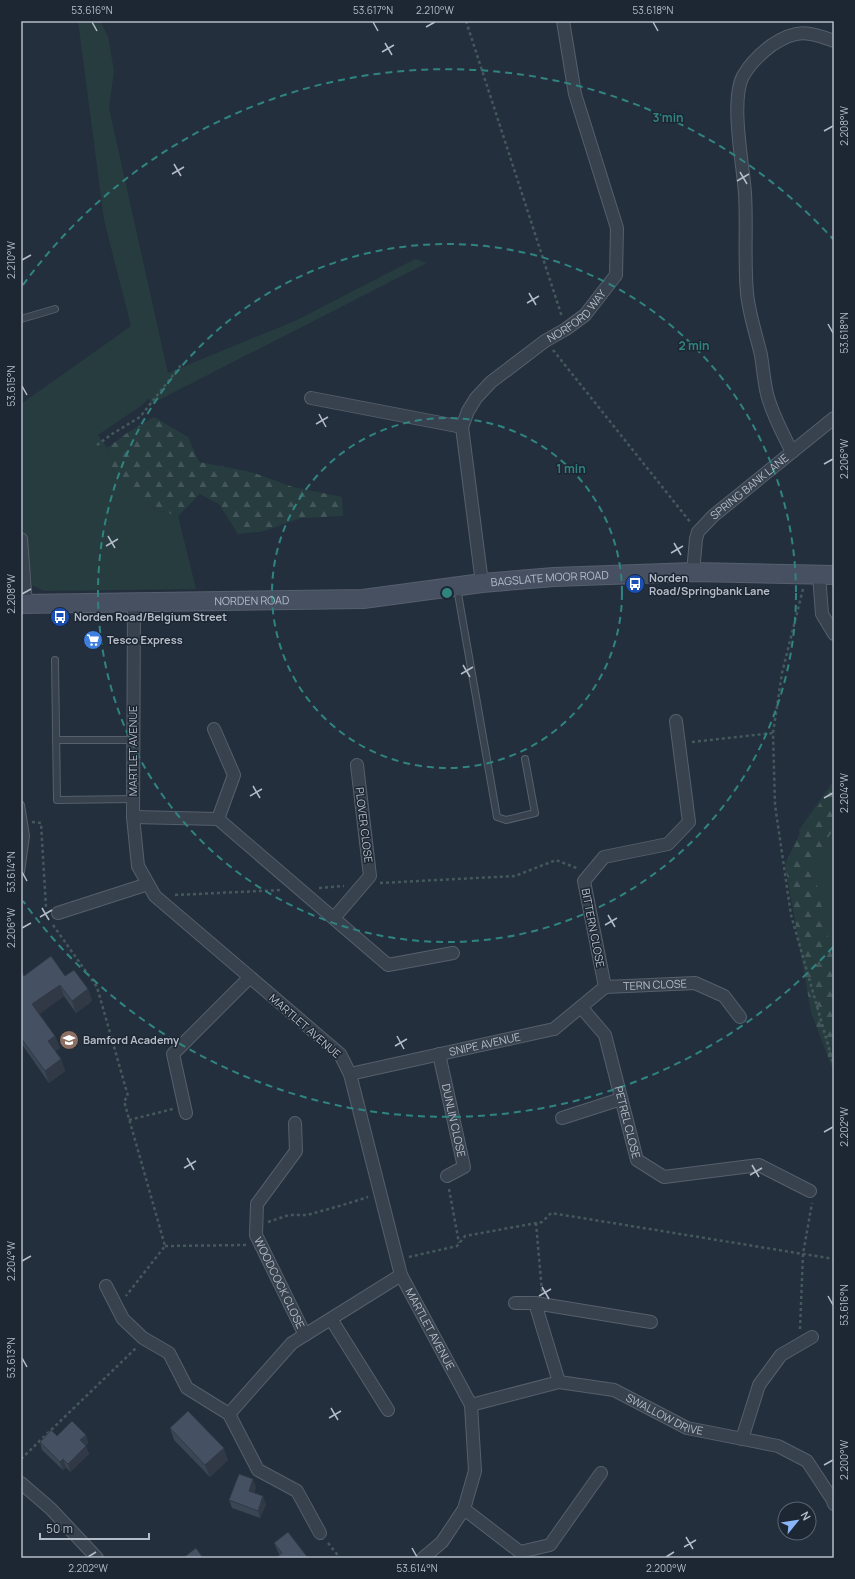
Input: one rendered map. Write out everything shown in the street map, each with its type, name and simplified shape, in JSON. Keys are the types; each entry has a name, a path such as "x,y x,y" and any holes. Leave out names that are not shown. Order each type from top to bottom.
{"street":[{"name":"NORFORD WAY","path":"482,583 462,427 468,411 476,398 491,382 545,341 566,329 585,315 616,275 617,228 575,94 563,21"},
{"path":"792,452 778,423 767,394 747,294 745,270 745,194 738,117 738,96 742,77 752,63 767,49 782,39 800,32 818,35 834,42"},
{"path":"311,398 462,427"},
{"name":"SPRING BANK LANE","path":"698,532 713,516 834,418"},
{"path":"693,572 698,532"},
{"path":"21,539 24,604"},
{"name":"BAGSLATE MOOR ROAD","path":"482,583 554,577 693,572 820,575"},
{"path":"820,575 822,614 834,634"},
{"name":"NORDEN ROAD","path":"24,604 363,599 482,583"},
{"name":"MARTLET AVENUE","path":"134,603 133,817 138,866 155,896 249,978 340,1054 350,1074 401,1275 471,1405 474,1471 464,1509 442,1542 423,1558"},
{"name":"BITTERN CLOSE","path":"605,987 584,881 604,857 668,844 689,822 676,721"},
{"path":"214,729 234,775 218,819"},
{"name":"PLOVER CLOSE","path":"334,918 370,876 357,765"},
{"path":"133,817 218,819 388,966 453,953"},
{"path":"55,918 148,884"},
{"path":"185,1110 173,1054 249,978"},
{"name":"TERN CLOSE","path":"605,987 695,984 724,996 740,1017"},
{"name":"SNIPE AVENUE","path":"350,1074 554,1029 605,987"},
{"name":"PETREL CLOSE","path":"581,1007 605,1035 637,1160 664,1177 759,1165 810,1191"},
{"name":"DUNLIN CLOSE","path":"439,1054 464,1167 447,1176"},
{"path":"562,1118 621,1098"},
{"name":"WOODCOCK CLOSE","path":"295,1123 296,1152 257,1204 256,1235 305,1335"},
{"name":"WOODCOCK CLOSE","path":"229,1414 292,1343 401,1275"},
{"path":"106,1286 123,1319 145,1340 169,1353 187,1388 229,1414 258,1470 297,1491 320,1533"},
{"path":"515,1303 539,1304 651,1322"},
{"path":"539,1304 559,1382"},
{"path":"331,1319 388,1410"},
{"path":"742,1439 759,1385 781,1354 812,1337"},
{"name":"SWALLOW DRIVE","path":"471,1405 559,1382 614,1390 687,1428 778,1446 807,1461 834,1504"},
{"path":"464,1509 520,1552 550,1545 601,1473"},
{"path":"21,1482 51,1509 97,1558"}],"lane":[{"path":"21,319 55,309"},
{"path":"456,586 497,817 506,820 535,812 524,759"},
{"path":"55,660 57,800 133,799"},
{"path":"56,740 133,740"},
{"path":"21,805 26,836 21,872"}],"path":[{"path":"466,21 566,329"},
{"path":"545,341 698,532"},
{"path":"97,446 112,434 140,417 181,365"},
{"path":"820,575 782,673 773,733 775,804 791,915 834,1066"},
{"path":"679,744 773,733"},
{"path":"24,822 41,823 46,908"},
{"path":"155,896 515,876 556,860 590,874"},
{"path":"55,918 97,987 128,1096 124,1101 165,1246"},
{"path":"129,1120 185,1110"},
{"path":"447,1176 459,1243"},
{"path":"800,1344 803,1254 812,1201 810,1191"},
{"path":"256,1226 289,1215 307,1215 343,1206 380,1192"},
{"path":"397,1260 457,1246 465,1236 542,1222 551,1213 834,1259"},
{"path":"536,1223 539,1304"},
{"path":"165,1246 261,1244"},
{"path":"117,1308 165,1246"},
{"path":"21,1458 145,1340"},
{"path":"320,1533 340,1558"}],"green space":[{"path":"78,21 100,21 108,36 114,71 109,108 168,373 297,320 415,259 427,263 151,404 149,398 141,406 98,435 107,448 113,472 138,497 155,509 178,516 196,589 44,591 32,585 27,537 21,527 21,404 131,326 104,220"},
{"path":"154,417 188,437 199,462 251,472 293,487 342,497 343,516 301,518 264,531 238,534 219,504 200,494 178,516 155,509 138,497 113,472 107,448 127,433"},
{"path":"834,780 834,1008 799,830"},
{"path":"834,783 834,829 812,861 834,966 834,1073 811,1012 785,864 802,829"}],"building":[{"path":"51,956 65,976 74,970 88,989 72,1001 60,985 32,1004 55,1036 48,1041 61,1059 45,1071 21,1038 21,971 24,976"},
{"path":"188,1411 224,1448 205,1465 170,1428"},
{"path":"72,1421 86,1435 80,1440 86,1446 68,1464 63,1459 60,1462 40,1442 51,1430 57,1436"},
{"path":"239,1474 253,1479 249,1491 263,1496 258,1511 229,1500"},
{"path":"288,1532 308,1558 279,1558 278,1556 282,1553 274,1543"},
{"path":"196,1548 203,1558 183,1558"}],"place":[{"name":"Norden Road/Springbank Lane","path":"635,584"},
{"name":"Norden Road/Belgium Street","path":"60,617"},
{"name":"Tesco Express","path":"93,640"},
{"name":"Bamford Academy","path":"69,1040"}]}
